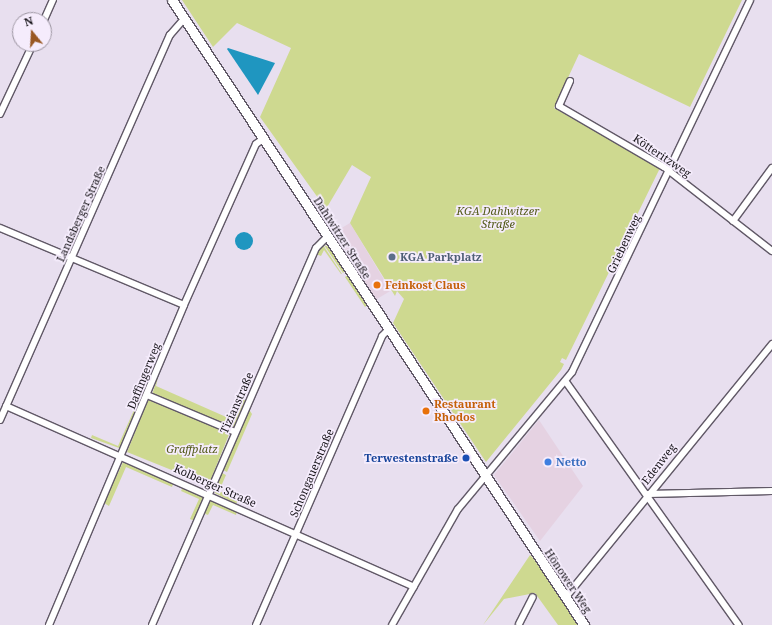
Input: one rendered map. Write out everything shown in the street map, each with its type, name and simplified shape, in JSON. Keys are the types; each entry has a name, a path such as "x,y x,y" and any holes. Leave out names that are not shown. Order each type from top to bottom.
{"main road":[{"name":"Dahlwitzer Straße","path":"172,0 533,550"},
{"name":"Hönower Weg","path":"533,550 584,625"}],"street":[{"path":"48,12 53,0"},
{"name":"Griebenweg","path":"486,478 566,382 669,172 750,0"},
{"name":"Landsberger Straße","path":"0,420 170,35 184,19"},
{"path":"0,114 29,52"},
{"name":"Kötteritzweg","path":"570,81 559,106 669,172 771,250"},
{"name":"Daffingerweg","path":"49,625 123,455 146,395 184,305 256,144 263,139"},
{"path":"733,221 772,168"},
{"path":"0,228 184,305"},
{"name":"Tizianstraße","path":"152,625 208,493 316,248 327,237"},
{"name":"Schongauerstraße","path":"256,625 382,336 388,330"},
{"name":"Edenweg","path":"565,598 648,494 772,344"},
{"path":"566,382 648,494 739,625"},
{"path":"146,395 235,432"},
{"name":"Kolberger Straße","path":"6,406 123,455 414,587"},
{"path":"392,625 458,509 486,478"},
{"path":"648,494 772,491"},
{"path":"519,625 533,597"}],"shaded area":[{"path":"350,223 391,291 375,300 335,232"},
{"path":"539,420 583,486 540,541 494,475"}],"green space":[{"name":"KGA Dahlwitzer Straße","path":"182,0 742,0 690,107 579,54 554,108 660,168 566,360 562,358 560,362 564,364 561,370 486,462 393,323 404,299 397,291 395,296 350,223 371,177 352,165 326,209 260,117 291,48 237,23 213,47"},
{"path":"323,245 342,274 324,250 321,256 316,254"},
{"path":"324,245 329,247 345,271 343,273"},
{"path":"348,275 367,305 365,307 345,277"},
{"path":"160,369 156,386 233,420 242,399 247,401 236,426 232,429 152,395"},
{"name":"Graffplatz","path":"148,400 230,433 209,485 127,452"},
{"path":"138,401 141,402 122,449 91,438 92,435 118,446"},
{"path":"248,408 252,414 227,472 221,469"},
{"path":"124,460 174,481 172,487 126,467 109,506 104,503"},
{"path":"220,472 226,475 219,491 238,500 236,504 215,493 213,487"},
{"path":"184,485 204,495 195,521 190,519 199,499 181,491"},
{"path":"210,499 238,508 236,515 213,505 208,515 203,513"},
{"path":"530,555 579,625 558,625 535,593 504,599 483,625"}],"water":[{"path":"228,48 275,63 258,95 227,49"},
{"path":"244,232 250,235 253,241 250,247 244,250 238,247 235,241 238,235"}],"place":[{"name":"KGA Parkplatz","path":"392,257"},
{"name":"Feinkost Claus","path":"377,285"},
{"name":"Restaurant Rhodos","path":"426,411"},
{"name":"Terwestenstraße","path":"466,458"},
{"name":"Netto","path":"548,462"}]}
